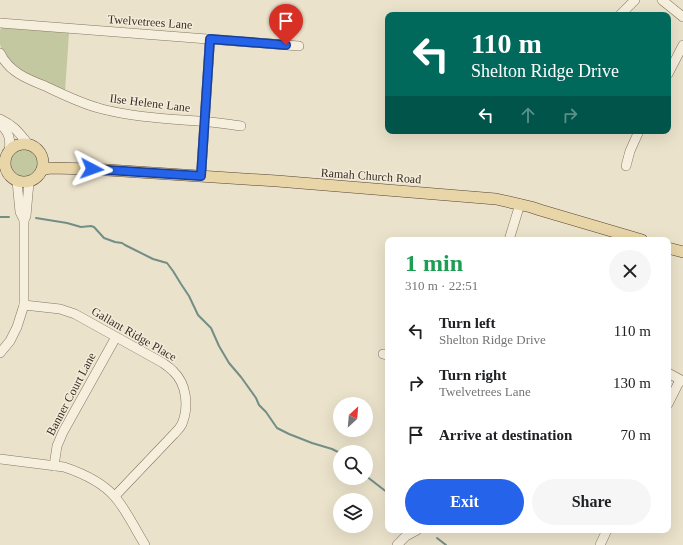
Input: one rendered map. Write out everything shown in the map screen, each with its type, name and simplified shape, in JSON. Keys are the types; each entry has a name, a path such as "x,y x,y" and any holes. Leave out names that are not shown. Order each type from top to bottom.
{"main road":[{"path":"29,145 17,145 6,153 2,166 8,175 17,181 29,182 37,177 42,170 42,157"},
{"name":"Ramah Church Road","path":"29,145 35,148 42,157 51,161 92,169"},
{"name":"Ramah Church Road","path":"42,170 50,168 92,169 496,199 531,207 632,237"},
{"path":"671,249 683,252"}],"street":[{"path":"623,12 635,0"},
{"path":"662,0 683,16"},
{"name":"Twelvetrees Lane","path":"0,23 299,46"},
{"path":"201,176 210,39"},
{"path":"671,68 683,45"},
{"name":"Ilse Helene Lane","path":"0,53 8,65 24,77 88,105 129,115 241,126"},
{"path":"0,119 14,127 29,145"},
{"path":"0,124 8,133 10,140 6,153"},
{"path":"626,166 630,151 638,134"},
{"path":"17,181 20,212 24,220"},
{"path":"0,353 10,341 17,327 24,305 24,220 26,216 29,182"},
{"path":"510,237 520,204"},
{"name":"Gallant Ridge Place","path":"24,305 60,309 75,314 163,363 174,372 181,382 185,393 186,404 181,425 115,496"},
{"name":"Banner Court Lane","path":"54,466 57,446 63,432 116,337"},
{"path":"671,375 682,381 671,399"},
{"path":"0,459 54,466 74,470 88,476 101,484 115,496 145,545"},
{"path":"397,545 412,533"},
{"path":"600,545 606,533"}],"green space":[{"path":"2,27 69,33 65,92 22,73 13,66 2,51 0,44 0,30"},
{"path":"20,144 28,144 35,147 40,152 43,163 40,174 35,179 28,182 20,182 13,179 8,174 5,167 5,159 8,152 13,147"}],"waterway":[{"path":"0,217 9,217"},
{"path":"36,218 81,227 94,227 104,238 122,243 153,259 167,263 189,296 198,315 211,328 229,363 241,377 256,398 259,405 277,428 312,443 333,450"},
{"path":"373,481 385,491"},
{"path":"437,538 446,545"}],"route":[{"path":"92,169 201,176 210,39 286,45"}]}
